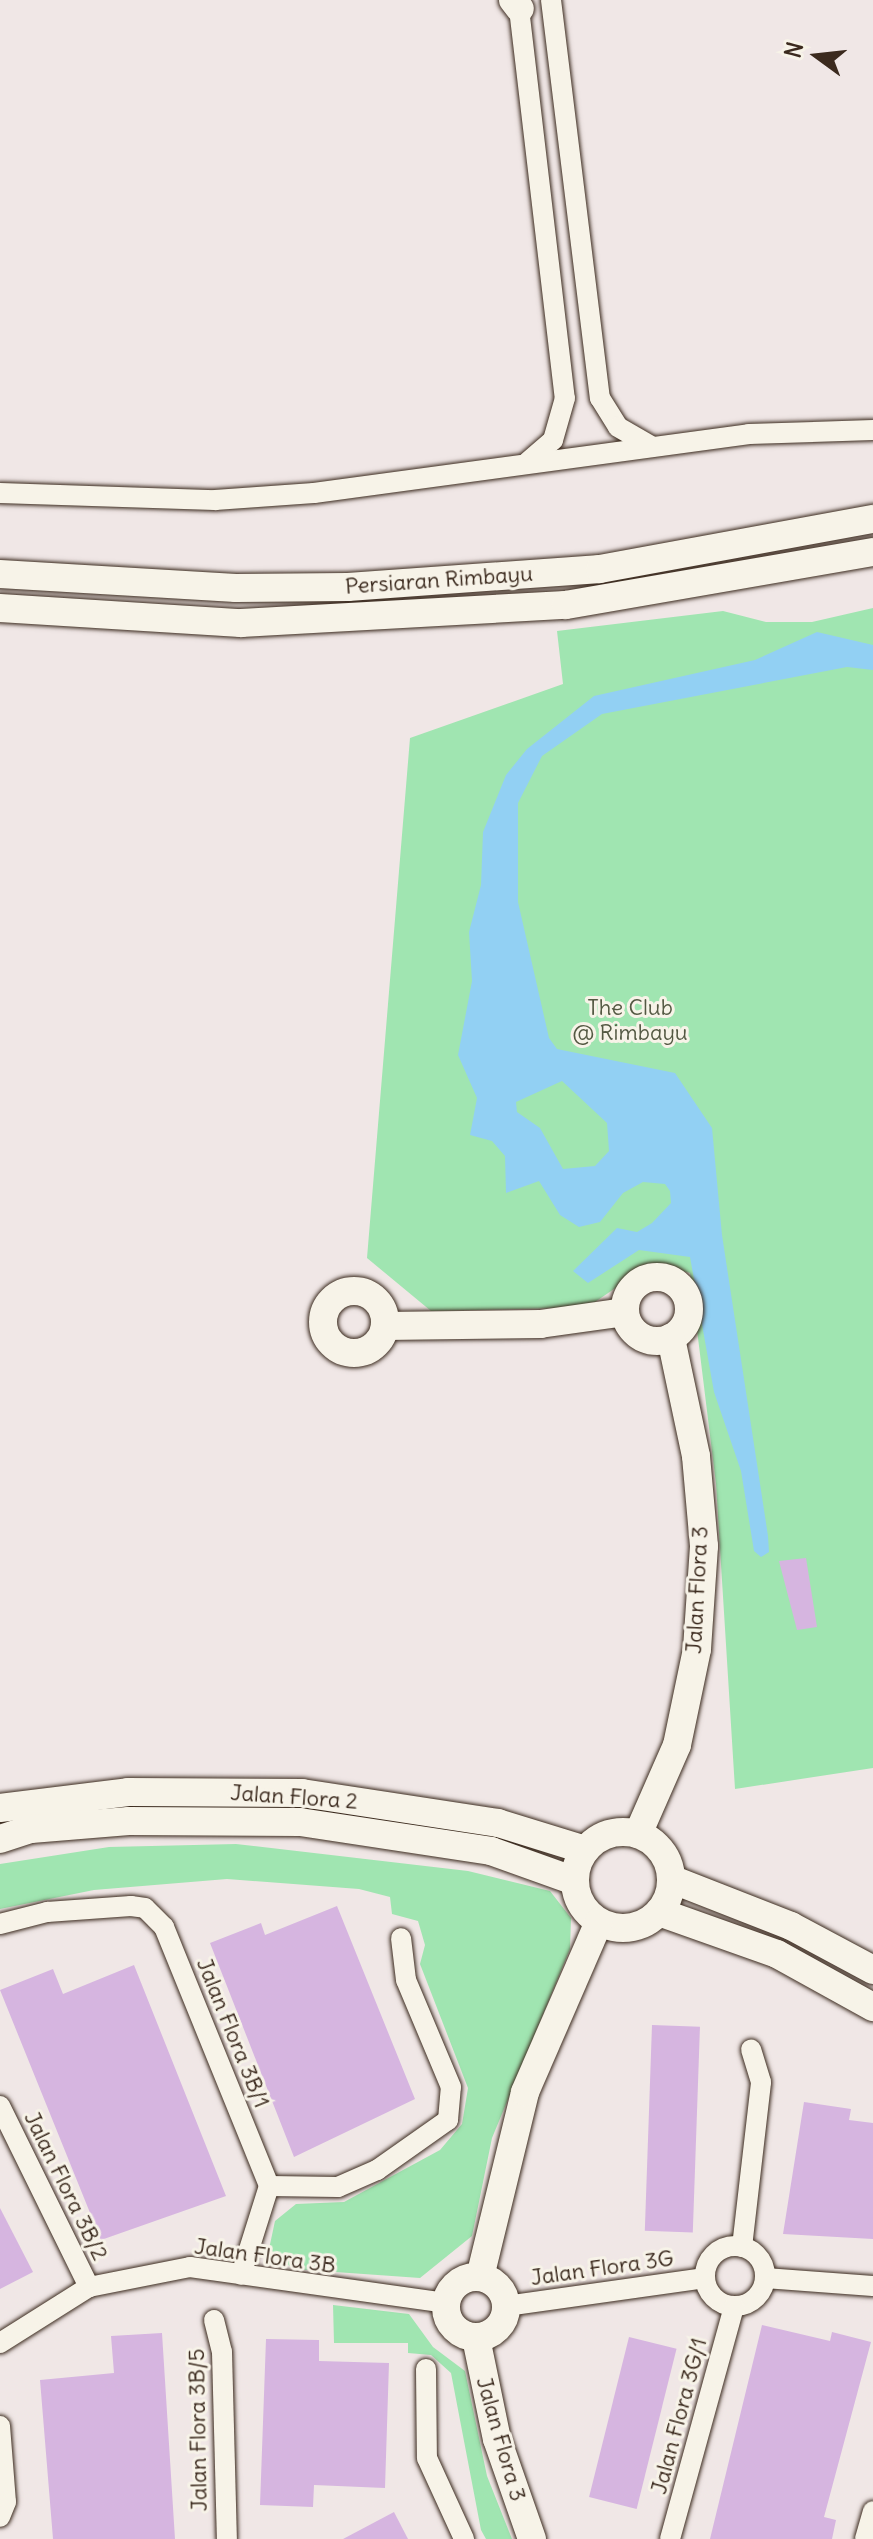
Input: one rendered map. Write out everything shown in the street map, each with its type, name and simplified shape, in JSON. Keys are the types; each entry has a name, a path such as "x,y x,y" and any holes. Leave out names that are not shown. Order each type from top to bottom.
{"street":[{"path":"551,0 600,398 618,427 652,447"},
{"path":"517,3 565,398 553,440 528,462"},
{"path":"0,493 215,500 314,493 749,434 873,430"},
{"name":"Persiaran Rimbayu","path":"0,574 236,588 377,585 600,569 873,519"},
{"name":"Persiaran Rimbayu","path":"0,608 241,623 566,605 873,552"},
{"path":"668,1278 689,1302 686,1323 671,1338 641,1338 624,1312 637,1283 668,1278"},
{"path":"385,1326 540,1324 624,1312"},
{"name":"Jalan Flora 3","path":"638,1834 677,1745 697,1649 704,1546 696,1456 671,1338"},
{"name":"Jalan Flora 2","path":"0,1808 128,1792 302,1793 498,1823 585,1850"},
{"name":"Jalan Flora 2","path":"0,1839 31,1829 129,1821 300,1822 491,1851 575,1881"},
{"path":"608,1834 638,1834 663,1853 671,1879 659,1912 631,1928 599,1922 578,1897 575,1881 585,1850 608,1834"},
{"path":"671,1879 791,1926 873,1970"},
{"name":"Jalan Flora 3B/1","path":"0,1924 47,1912 131,1906 156,1916 269,2186"},
{"path":"659,1912 777,1954 873,2007"},
{"path":"480,2277 525,2092 599,1922"},
{"path":"241,2275 269,2186 338,2187 377,2170 448,2120 451,2087 406,1980 401,1938"},
{"path":"734,2307 759,2295 765,2278 762,2261 742,2247 761,2082 751,2050"},
{"name":"Jalan Flora 3B/2","path":"0,2106 89,2287"},
{"name":"Jalan Flora 3G","path":"734,2307 714,2298 705,2278 716,2253 742,2247"},
{"name":"Jalan Flora 3B","path":"0,2343 89,2287 190,2267 445,2303"},
{"path":"480,2277 501,2290 506,2306 495,2331 476,2338 456,2331 445,2303 461,2280 480,2277"},
{"name":"Jalan Flora 3G","path":"506,2306 705,2278"},
{"path":"765,2278 873,2286"},
{"name":"Jalan Flora 3G/1","path":"670,2539 734,2307"},
{"name":"Jalan Flora 3B/5","path":"214,2320 222,2352 227,2539"},
{"name":"Jalan Flora 3","path":"476,2338 497,2439 532,2539"},
{"path":"426,2369 427,2458 464,2539"},
{"path":"0,2426 6,2502 0,2517"},
{"path":"865,2539 873,2511"}],"green space":[{"name":"The Club @ Rimbayu","path":"873,608 873,1768 735,1789 716,1484 690,1273 652,1263 595,1302 563,1308 431,1311 367,1258 410,738 563,684 557,631 723,611 766,622 812,622"},
{"path":"236,1844 468,1871 550,1891 571,1918 570,1949 492,2138 472,2236 420,2278 293,2269 269,2249 275,2221 296,2204 344,2202 440,2150 462,2124 468,2088 420,1964 425,1945 418,1921 392,1914 390,1897 359,1889 227,1879 94,1890 0,1909 0,1864 109,1847"},
{"path":"333,2305 409,2314 433,2347 465,2371 487,2476 512,2539 486,2539 481,2530 451,2373 431,2355 408,2353 408,2343 334,2343"}],"water":[{"path":"817,632 873,645 873,670 847,667 602,714 542,756 518,803 518,902 549,1038 557,1049 675,1073 712,1128 722,1235 768,1536 769,1552 761,1557 754,1551 741,1471 714,1392 690,1257 639,1250 588,1283 573,1271 617,1228 637,1232 652,1223 671,1203 670,1191 665,1184 643,1182 623,1193 600,1222 579,1227 560,1215 539,1181 506,1193 505,1156 492,1141 470,1135 477,1098 458,1055 472,981 469,932 481,885 483,832 506,775 527,749 594,696 755,660","holes":["562,1081 607,1123 609,1151 595,1166 563,1169 540,1128 517,1112 516,1102"]}],"building":[{"path":"806,1558 817,1627 797,1630 779,1561"},
{"path":"337,1906 415,2099 294,2157 210,1943 261,1923 265,1935"},
{"path":"134,1965 226,2196 101,2240 0,1990 53,1969 63,1994"},
{"path":"652,2025 700,2027 693,2233 645,2231"},
{"path":"804,2102 851,2109 849,2120 873,2123 873,2239 783,2234"},
{"path":"0,2208 33,2272 0,2289"},
{"path":"762,2325 830,2341 832,2332 871,2342 824,2517 836,2520 832,2539 710,2539"},
{"path":"162,2333 175,2539 53,2539 40,2380 114,2373 111,2336"},
{"path":"629,2337 677,2349 637,2509 589,2497"},
{"path":"266,2339 319,2340 319,2361 389,2363 385,2488 314,2485 313,2507 260,2505"},
{"path":"394,2512 408,2539 343,2539"}]}
